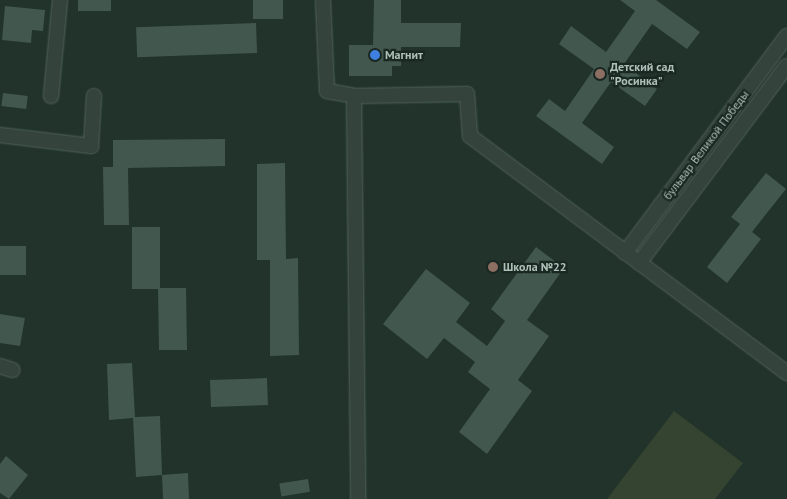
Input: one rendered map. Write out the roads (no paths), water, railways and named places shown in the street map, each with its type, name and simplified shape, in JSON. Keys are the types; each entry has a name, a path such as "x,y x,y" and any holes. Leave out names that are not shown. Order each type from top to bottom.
{"street":[{"path":"51,96 60,0"},
{"path":"323,0 327,91 354,96 467,94 470,136 787,373"},
{"name":"бульвар Великой Победы","path":"625,253 787,36"},
{"name":"бульвар Великой Победы","path":"638,263 787,66"},
{"path":"0,135 91,146 94,96"},
{"path":"354,96 358,499"}],"place":[{"name":"Магнит","path":"375,55"},
{"name":"Детский сад \"Росинка\"","path":"600,74"},
{"name":"Школа №22","path":"493,267"}]}
